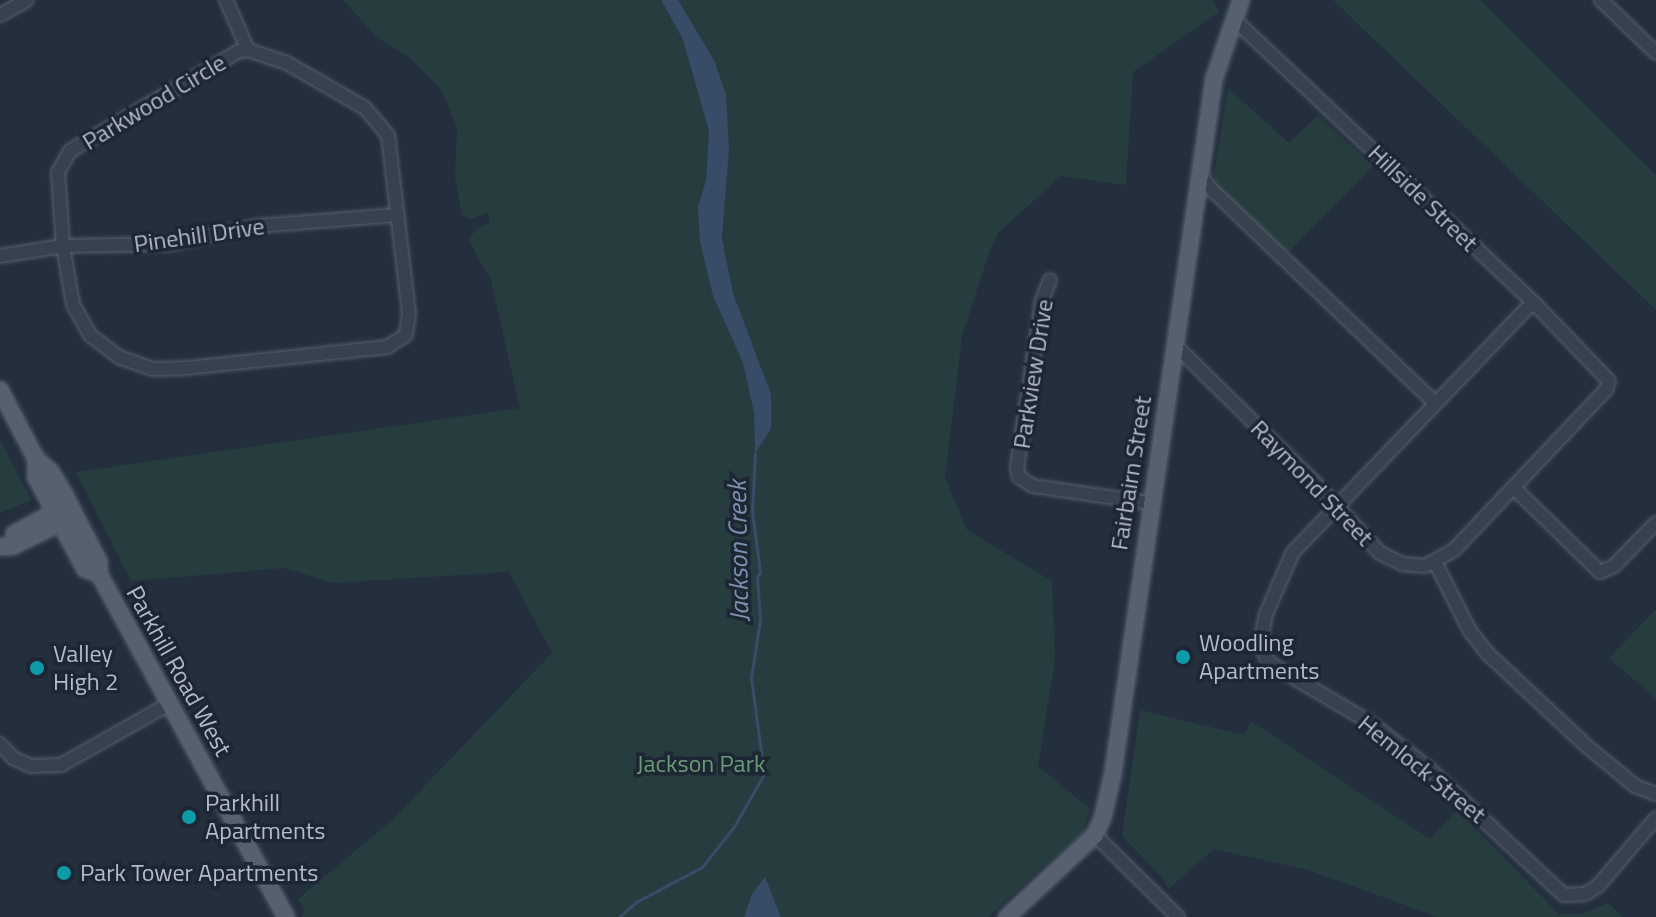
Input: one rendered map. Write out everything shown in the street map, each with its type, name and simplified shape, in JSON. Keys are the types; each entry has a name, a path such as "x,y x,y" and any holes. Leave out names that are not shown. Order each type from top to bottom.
{"main road":[{"name":"Fairbairn Street","path":"1007,917 1095,835 1103,817 1113,773 1214,79 1241,0"},
{"name":"Parkhill Road West","path":"0,390 36,459 51,472 85,569 99,574 286,917"},
{"path":"0,547 13,546 65,513"}],"street":[{"path":"226,0 248,50"},
{"path":"1601,0 1656,53"},
{"path":"0,15 21,1"},
{"name":"Hillside Street","path":"1233,18 1533,302 1609,381 1606,390 1515,489"},
{"name":"Parkwood Circle","path":"248,50 287,63 365,108 388,135 398,215 409,313 406,335 387,347 153,369 119,357 90,335 73,304 63,246 58,172 70,151 239,51 248,50"},
{"path":"1200,174 1210,188 1434,402"},
{"name":"Pinehill Drive","path":"0,256 63,246 168,244 257,226 398,215"},
{"name":"Parkview Drive","path":"1050,280 1042,300 1017,467 1019,477 1033,486 1150,503"},
{"name":"Hemlock Street","path":"1533,302 1293,552 1275,589 1260,645 1269,663 1371,723 1393,740 1484,818 1564,895 1585,894 1598,886 1656,818"},
{"name":"Raymond Street","path":"1175,345 1320,488 1380,553 1403,564 1425,566 1435,562"},
{"path":"1656,523 1614,566 1600,572 1515,489 1454,550 1435,562 1470,631 1487,653 1589,748 1635,786 1656,794"},
{"path":"0,744 13,758 31,766 61,765 169,704"},
{"path":"1095,835 1178,917"}],"green space":[{"name":"Jackson Park","path":"343,0 661,0 683,40 709,131 706,180 698,207 713,296 743,363 754,413 755,451 771,394 733,293 722,238 729,150 714,60 678,0 1211,0 1220,11 1133,72 1126,185 1061,176 999,232 990,250 962,336 945,477 966,529 1052,581 1055,660 1038,766 1090,809 1084,831 988,917 302,917 304,910 298,899 392,820 552,653 509,572 333,583 285,568 131,581 76,472 520,408 491,281 468,239 478,228 489,223 490,217 487,213 470,219 462,215 455,177 457,127 441,89 409,57 378,38"},
{"path":"1333,0 1480,0 1656,175 1656,310"},
{"path":"1228,88 1289,143 1318,115 1373,166 1288,253 1213,182"},
{"path":"0,439 31,500 0,513"},
{"path":"1656,609 1656,699 1609,658"},
{"path":"1140,710 1244,735 1251,721 1430,839 1457,810 1559,914 1582,914 1608,903 1623,917 1438,917 1308,870 1214,849 1168,889 1161,876 1122,836"}],"water":[{"name":"Jackson Creek","path":"661,0 678,0 714,60 726,95 729,150 722,238 733,293 771,394 771,429 755,453 754,413 743,363 713,296 700,241 698,207 706,180 709,131 683,40"},
{"path":"765,877 781,917 744,917 752,894"}],"waterway":[{"name":"Jackson Creek","path":"619,917 636,902 702,867 735,825 764,774 751,678 760,619 757,577 760,572 752,511 755,453"}],"place":[{"name":"Woodling Apartments","path":"1183,657"},
{"name":"Valley High 2","path":"37,668"},
{"name":"Parkhill Apartments","path":"189,817"},
{"name":"Park Tower Apartments","path":"64,873"}]}
